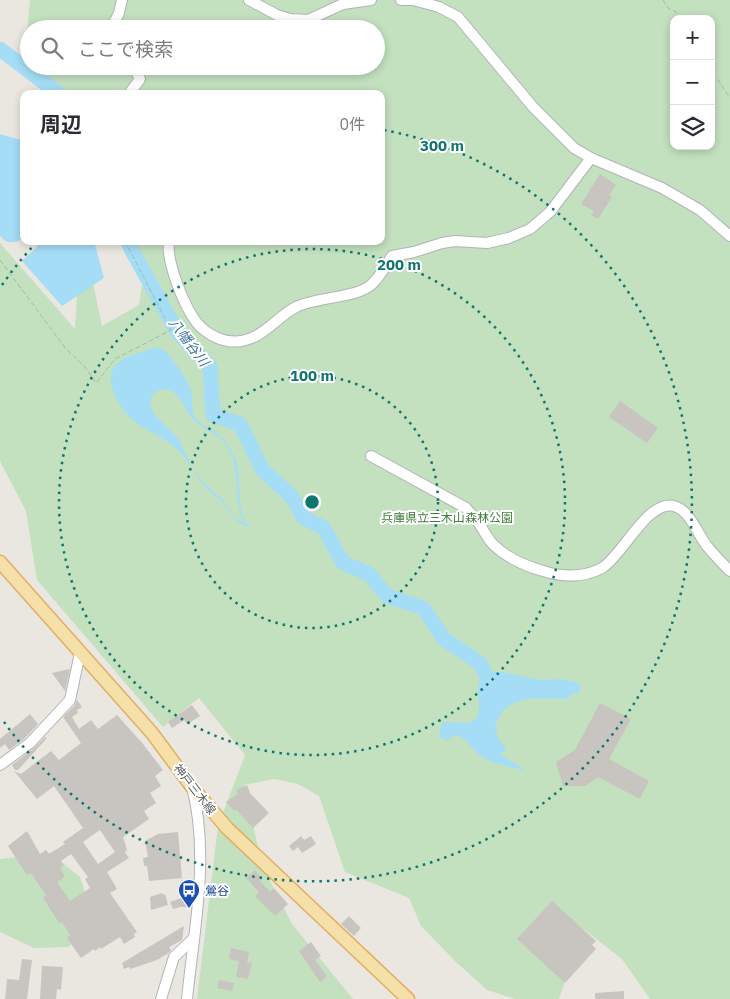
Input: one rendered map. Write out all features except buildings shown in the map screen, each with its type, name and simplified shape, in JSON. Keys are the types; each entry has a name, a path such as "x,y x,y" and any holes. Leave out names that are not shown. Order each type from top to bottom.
{"main road":[{"name":"神戸三木線","path":"0,562 152,733 192,787 227,828 408,999"}],"street":[{"path":"115,20 122,0"},
{"path":"249,0 284,17 308,20 343,4 371,0"},
{"path":"400,0 413,0 439,6 458,17 552,128 574,148 590,158 662,188 700,210 730,236"},
{"path":"132,90 140,80 138,75"},
{"path":"168,245 171,268 181,293 198,323 212,335 228,341 242,341 259,334 296,307 361,291 372,285 392,256 414,252 442,243 486,243 509,238 530,229 550,212 590,158"},
{"path":"371,456 466,508 477,520 493,545 507,556 533,568 560,576 580,575 602,568 619,552 653,512 664,505 674,506 685,512 706,545 730,571"},
{"path":"0,765 30,743 70,700 80,653"},
{"path":"187,999 199,885 200,850 197,811 192,787"},
{"path":"160,999 174,957 193,939"}],"path":[{"path":"663,0 668,8 676,12 677,15"},
{"path":"715,78 730,98"},
{"path":"0,260 66,349 85,367 96,383 115,359 171,330 127,245"}],"green space":[{"name":"兵庫県立三木山森林公園","path":"30,0 730,0 730,999 650,999 622,959 559,910 568,972 559,999 515,999 487,990 421,926 409,898 345,872 319,796 298,784 274,779 244,785 261,863 292,924 353,999 197,999 218,826 245,755 199,698 163,727 37,580 26,511 0,461 0,243 75,329 80,245 93,245 90,269 102,326 139,305 143,280 127,245 385,245 385,90 61,90 46,75 385,75 385,20 28,20"},
{"path":"50,853 80,877 89,905 89,931 68,947 34,948 0,932 0,859"}],"water":[{"path":"0,134 20,140 20,240 8,242 0,236"},
{"path":"38,245 95,245 104,278 62,306 22,261"},
{"path":"156,347 164,350 171,357 190,387 193,414 196,419 217,433 230,448 238,469 242,513 250,527 239,523 236,520 223,503 203,485 188,461 177,449 134,421 118,402 111,383 111,374 115,367 120,361 128,357","holes":["164,389 175,393 181,400 195,421 223,441 229,449 235,466 238,503 244,523 235,518 223,500 203,482 192,467 178,438 155,415 150,407 152,395"]},
{"path":"487,672 503,672 539,680 562,679 579,683 578,695 572,693 568,699 534,699 516,702 503,711 495,724 498,738 507,750 501,753 501,755 527,771 486,759 478,754 461,737 454,736 448,741 439,737 442,722 468,723 476,719 479,708 479,683 480,679"}],"waterway":[{"name":"八幡谷川","path":"0,49 20,64"},
{"name":"八幡谷川","path":"34,75 54,90"},
{"name":"八幡谷川","path":"130,245 177,331 210,367 213,415 240,424 262,469 292,497 304,518 324,528 343,563 369,574 387,596 423,608 444,639 480,663 487,677"}],"place":[{"name":"鶯谷","path":"189,909"}]}
